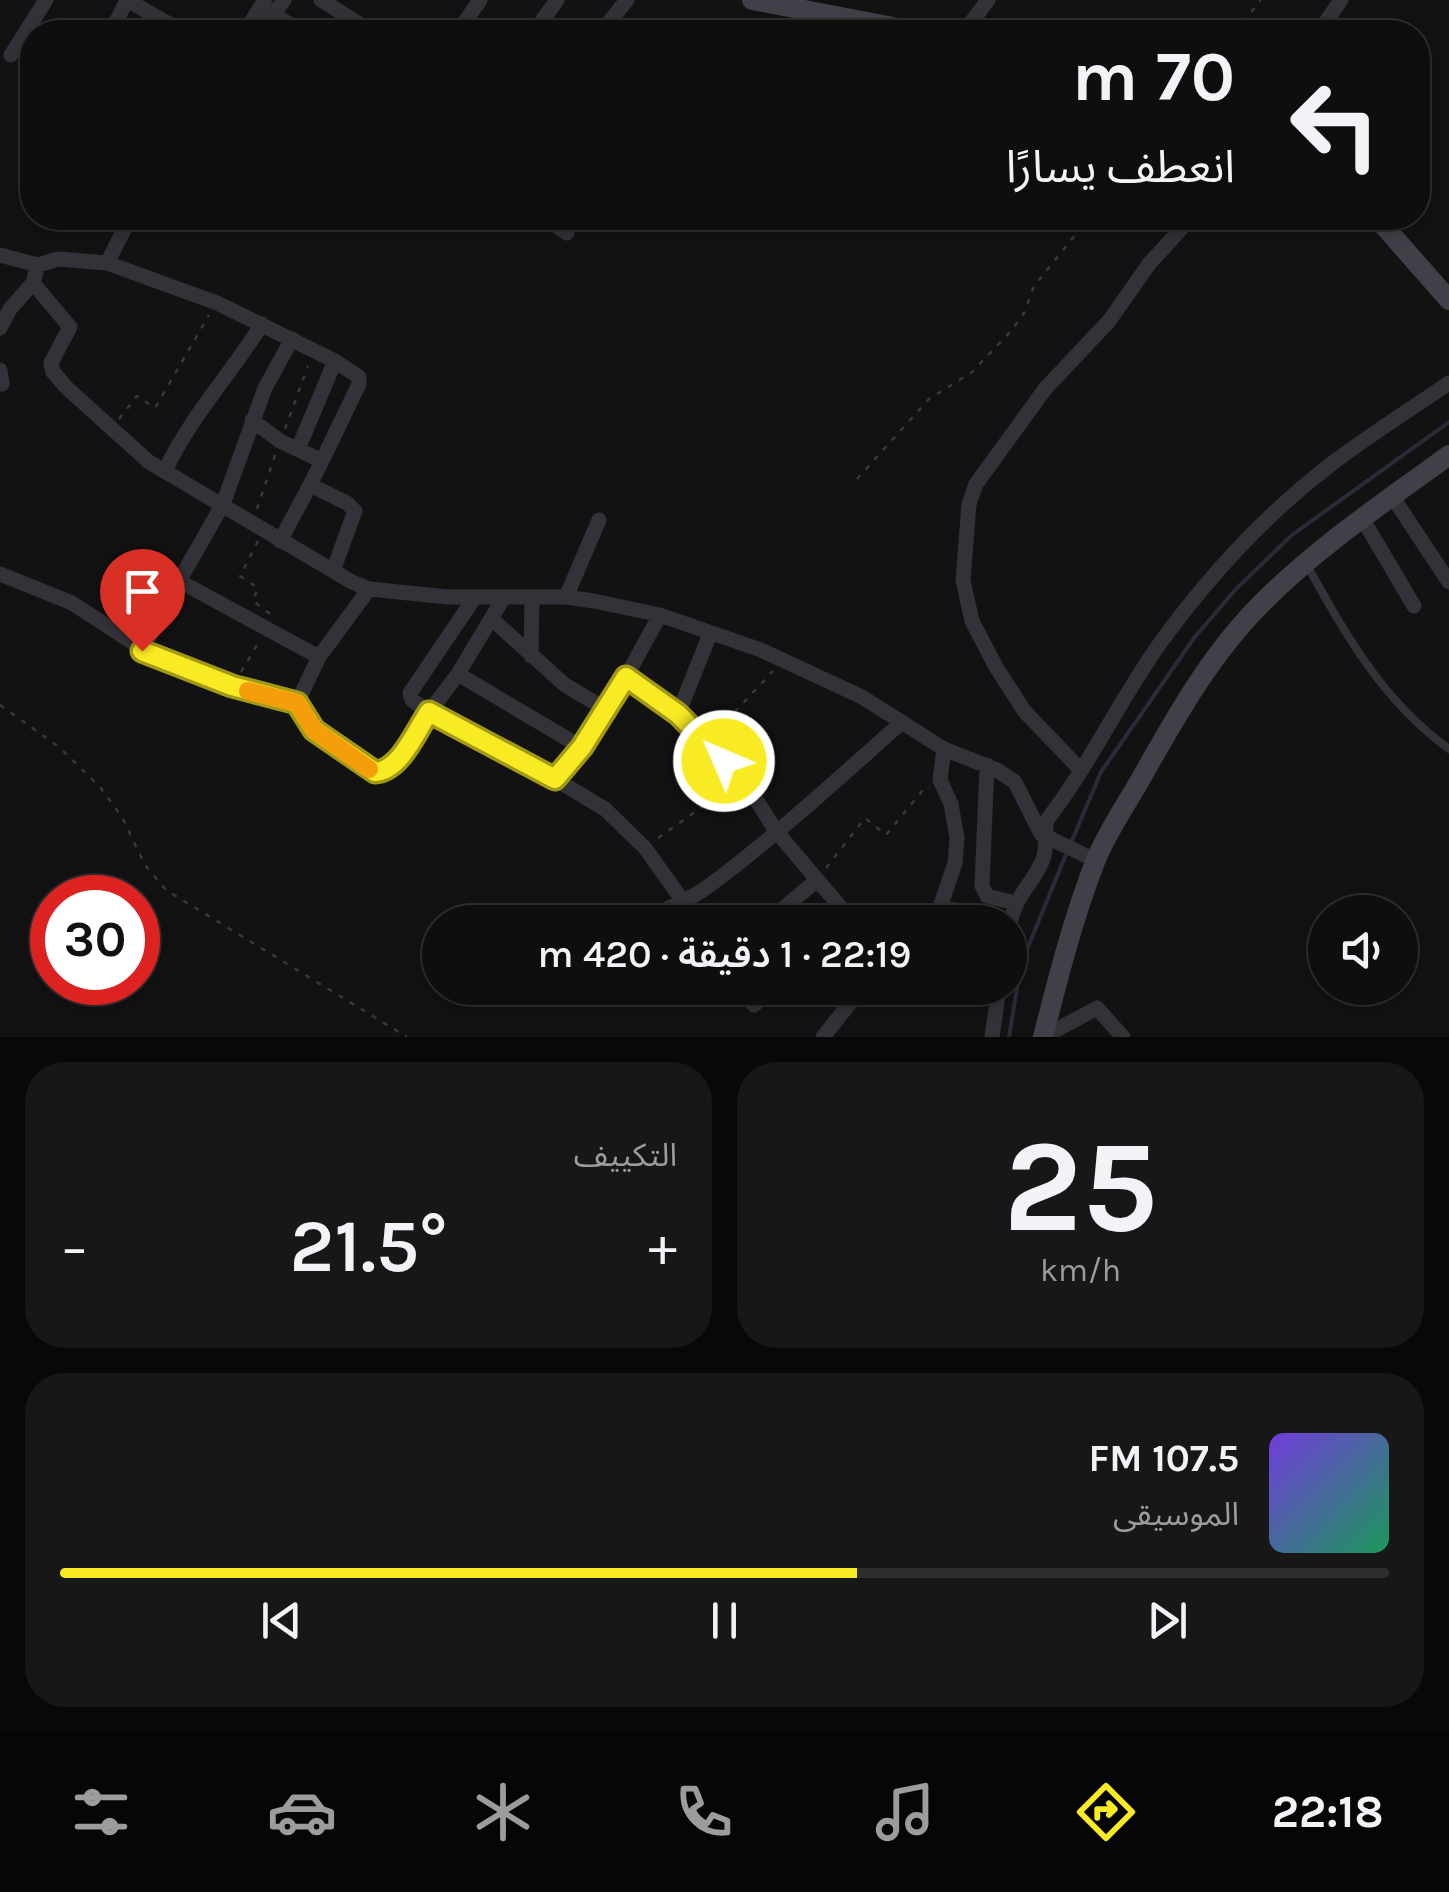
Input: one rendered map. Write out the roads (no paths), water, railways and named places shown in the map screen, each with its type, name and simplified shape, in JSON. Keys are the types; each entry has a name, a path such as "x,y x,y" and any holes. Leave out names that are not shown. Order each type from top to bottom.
{"street":[{"path":"127,0 162,20"},
{"path":"269,7 284,0"},
{"path":"321,0 353,20"},
{"path":"610,20 626,0"},
{"path":"752,0 795,4 866,20"},
{"path":"10,54 20,39"},
{"path":"108,262 124,230"},
{"path":"562,230 566,233"},
{"path":"1080,769 1025,712 972,622 963,580 969,504 976,484 1044,389 1109,321 1149,264 1180,230"},
{"path":"1388,230 1449,300"},
{"path":"0,255 38,265 58,259 108,262 217,303 356,374 360,382 280,542"},
{"path":"0,328 10,309 33,283 38,265"},
{"path":"33,283 70,328 52,358 53,372 149,462 333,572 369,590 476,597 566,597 660,615 783,660 862,697 944,749 986,764 1015,782 1036,827 1053,841 1091,858"},
{"path":"165,472 184,433 231,374 262,324"},
{"path":"142,651 223,504 252,420 292,339"},
{"path":"298,450 335,361"},
{"path":"986,764 982,886 987,896 1014,903 1053,841 1047,820 1070,791 1153,653 1197,596 1320,473 1449,382"},
{"path":"252,420 322,462"},
{"path":"1043,1037 1091,858 1199,680 1262,602 1362,518 1449,456"},
{"path":"310,486 355,510 333,572"},
{"path":"1392,496 1449,582"},
{"path":"1362,518 1414,606"},
{"path":"566,597 599,520"},
{"path":"0,574 72,602 142,651 232,686 297,703 314,730 380,773 396,763 458,674 504,597"},
{"path":"179,581 319,657"},
{"path":"297,703 319,657 369,590"},
{"path":"476,597 410,693 412,700 605,809 645,848 687,905"},
{"path":"531,656 532,598"},
{"path":"555,779 607,710 660,615"},
{"path":"493,620 565,684 607,710"},
{"path":"678,714 710,634"},
{"path":"458,674 582,747"},
{"path":"626,677 678,714 743,779 776,831 836,905"},
{"path":"677,905 818,800 902,722"},
{"path":"941,905 954,862 956,838 951,804 940,780 944,749"},
{"path":"787,905 816,880"},
{"path":"823,1037 848,1005"},
{"path":"992,1037 997,1005"},
{"path":"1043,1037 1097,1008 1124,1037"}],"lane":[{"path":"1306,563 1353,648 1388,696 1422,730 1449,749"}],"waterway":[{"path":"1071,843 1101,772 1194,638 1236,589 1292,535 1449,422"},
{"path":"1009,1037 1021,964 1067,852"}]}
